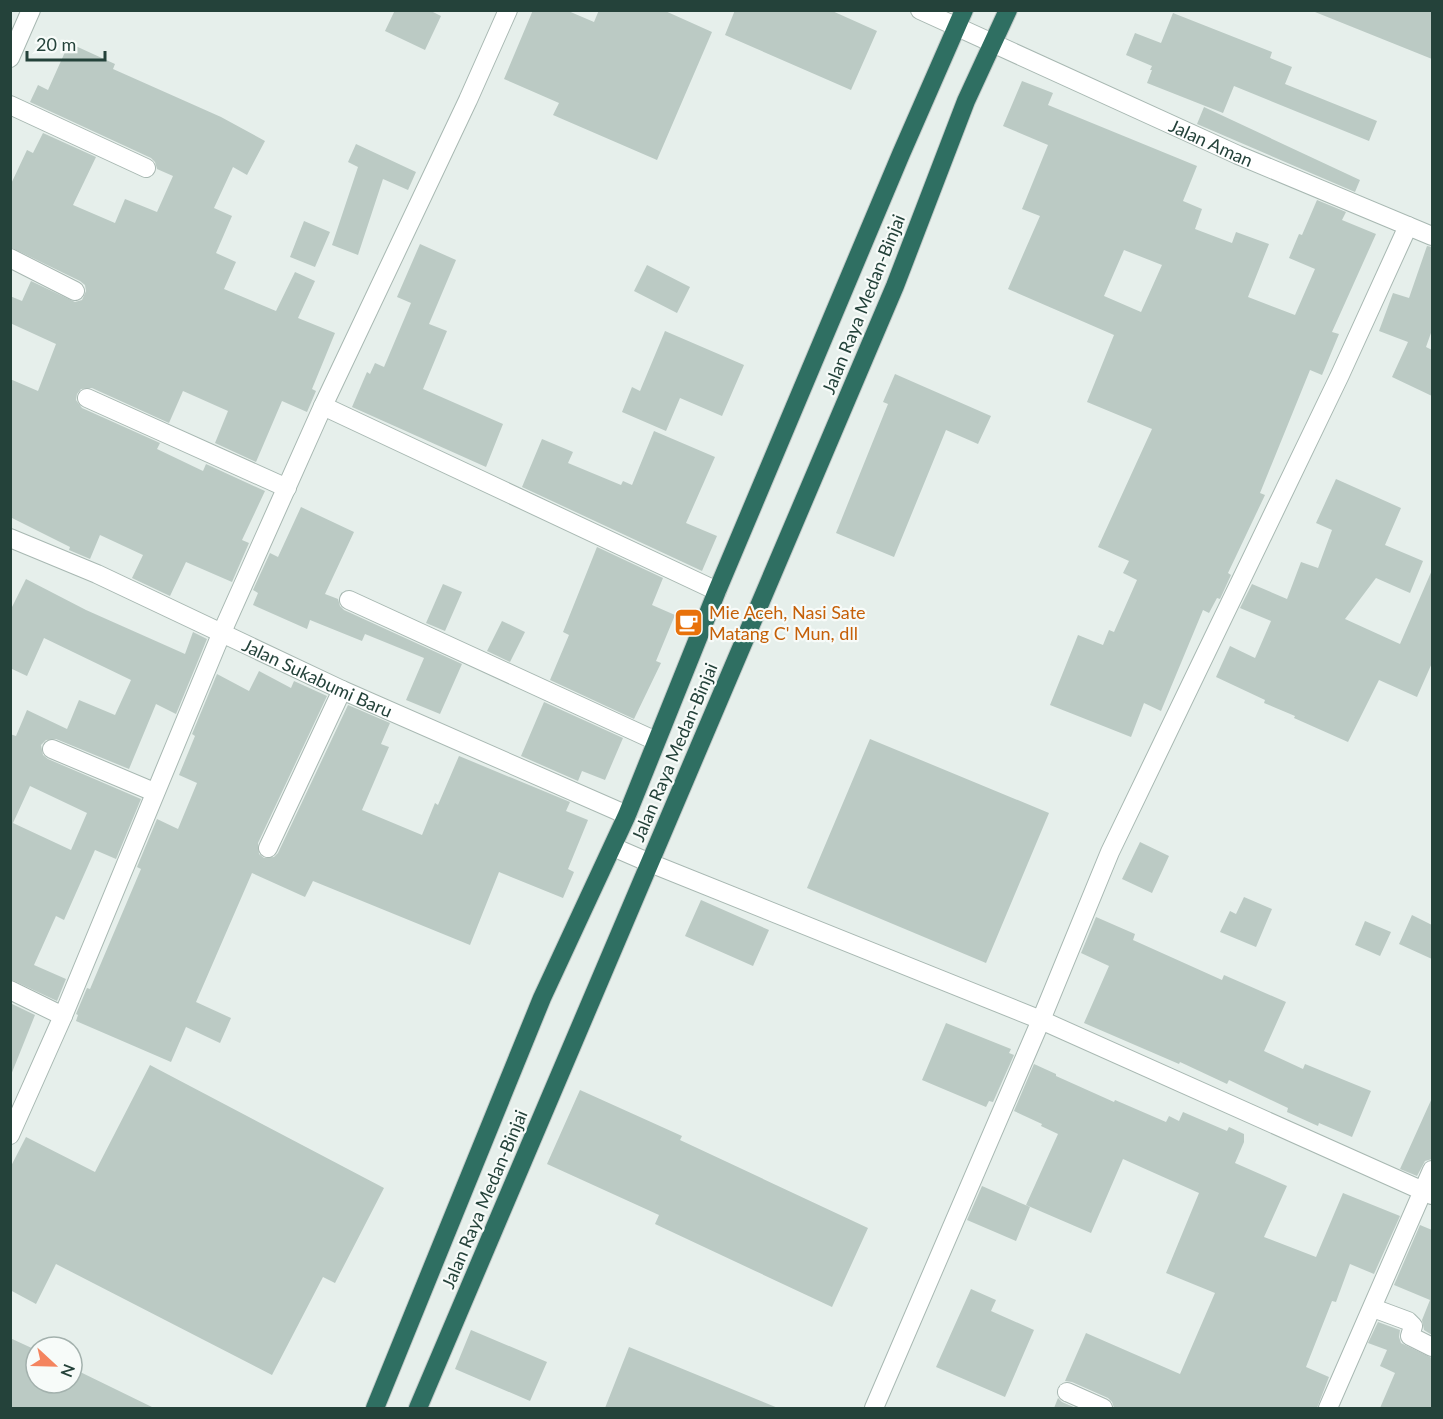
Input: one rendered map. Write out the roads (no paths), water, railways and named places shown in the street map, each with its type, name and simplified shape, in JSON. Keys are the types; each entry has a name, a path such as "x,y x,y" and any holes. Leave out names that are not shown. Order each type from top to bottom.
{"highway":[{"name":"Jalan Raya Medan-Binjai","path":"418,1408 894,286 966,101 1008,10"},
{"name":"Jalan Raya Medan-Binjai","path":"375,1408 542,998 627,815 717,591 960,19"}],"street":[{"path":"10,58 31,10"},
{"path":"12,1128 63,1016 222,632 323,406 468,100 507,10"},
{"name":"Jalan Aman","path":"920,10 960,19 993,43 1238,155 1432,236"},
{"path":"10,105 146,168"},
{"path":"874,1408 1041,1020 1110,852 1340,375 1408,226"},
{"path":"10,258 75,291"},
{"path":"87,398 287,488"},
{"path":"323,406 717,591"},
{"name":"Jalan Sukabumi Baru","path":"10,538 97,574 342,690 627,815"},
{"path":"348,600 656,741"},
{"path":"268,848 342,690"},
{"path":"52,749 154,792"},
{"path":"613,847 1041,1020 1428,1193"},
{"path":"10,990 63,1016"},
{"path":"1328,1408 1428,1193 1432,1170"},
{"path":"1373,1308 1408,1321 1413,1326 1410,1336 1432,1347"},
{"path":"1067,1392 1103,1408"}],"place":[{"name":"Mie Aceh, Nasi Sate Matang C' Mun, dll","path":"688,622"}]}
